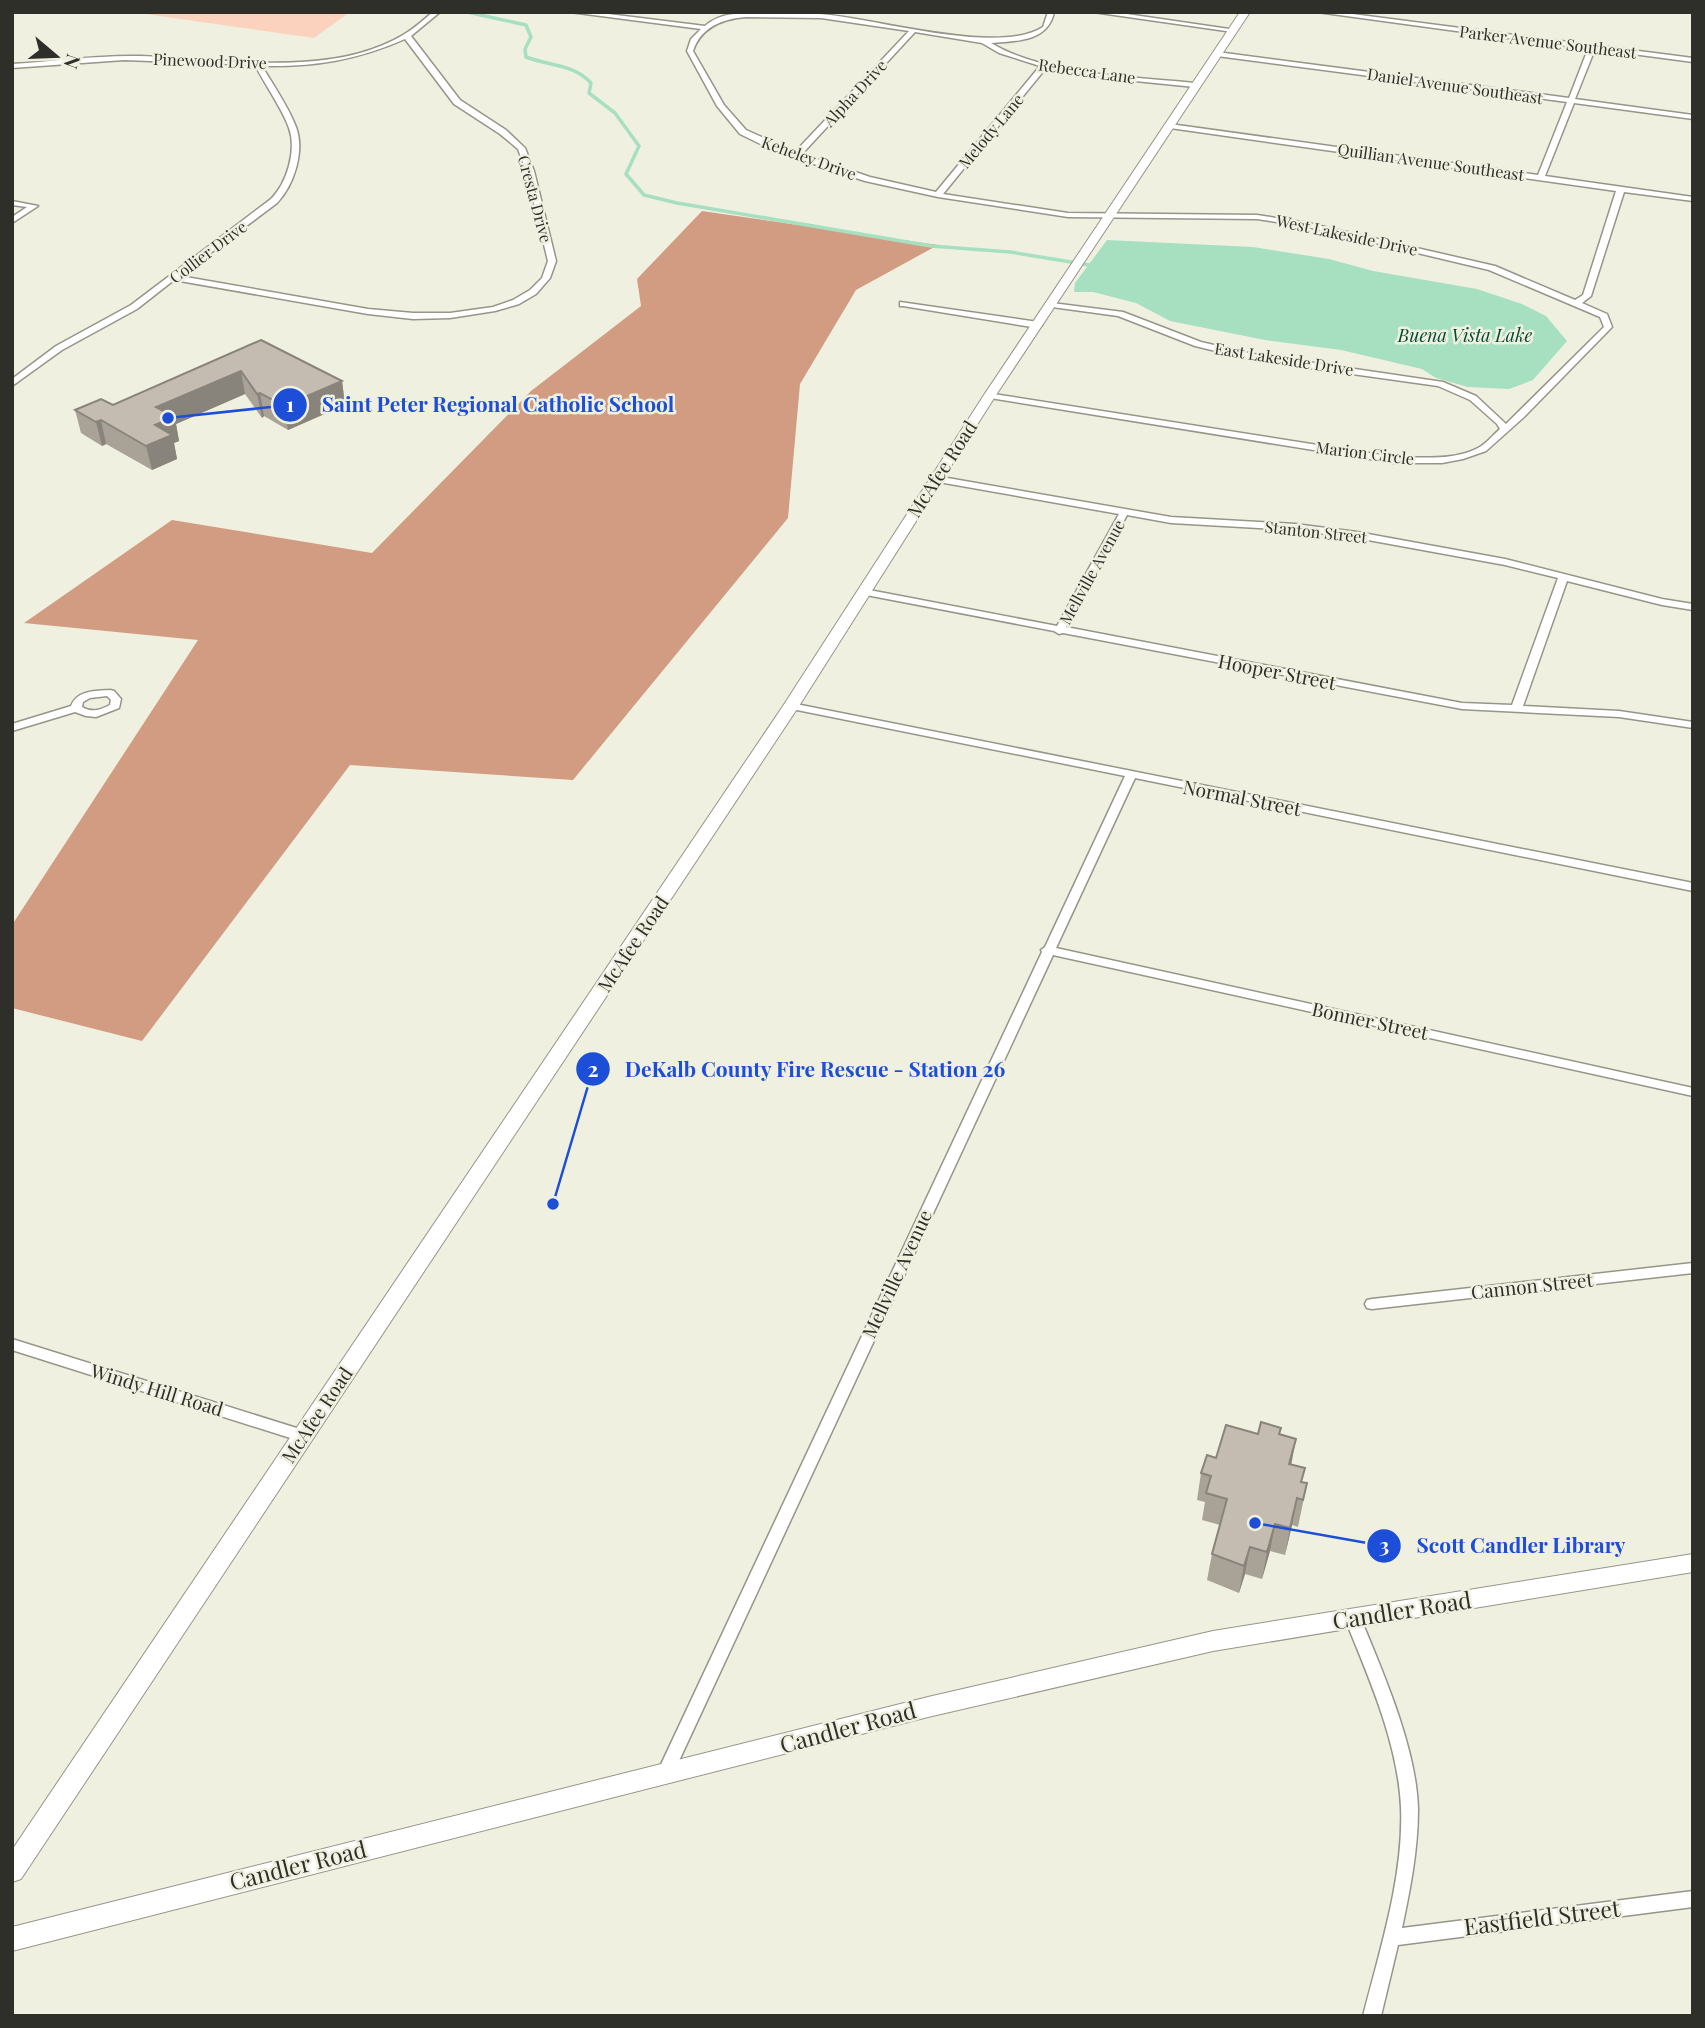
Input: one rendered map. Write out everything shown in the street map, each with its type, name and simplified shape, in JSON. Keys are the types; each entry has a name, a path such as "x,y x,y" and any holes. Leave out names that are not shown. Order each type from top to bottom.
{"street":[{"name":"Pinewood Drive","path":"12,66 133,58 258,65 356,55 379,49 407,36 437,12"},
{"path":"573,12 706,28 720,18 812,14 984,41 1004,40 1040,30 1049,22 1051,12"},
{"path":"1097,12 1233,30"},
{"name":"McAfee Road","path":"12,1871 439,1237 791,706 990,395 1245,12"},
{"name":"Parker Avenue Southeast","path":"1320,12 1693,60"},
{"name":"Keheley Drive","path":"706,28 694,39 690,51 721,106 743,132 797,155 868,179 938,195 1068,215 1110,214"},
{"name":"Alpha Drive","path":"797,155 913,31"},
{"name":"Cresta Drive","path":"175,278 414,316 462,314 508,305 526,297 539,286 551,268 552,261 530,171 521,148 503,132 457,102 407,36"},
{"name":"Rebecca Lane","path":"984,41 998,52 1044,66 1195,85"},
{"path":"1541,177 1592,48"},
{"name":"Daniel Avenue Southeast","path":"1217,54 1693,117"},
{"name":"Collier Drive","path":"12,383 59,348 134,307 274,201 289,181 296,140 293,128 258,65"},
{"name":"Melody Lane","path":"938,195 1044,66"},
{"name":"Quillian Avenue Southeast","path":"1170,126 1693,199"},
{"path":"1576,303 1587,296 1621,188"},
{"path":"12,203 34,206 12,221"},
{"name":"West Lakeside Drive","path":"1110,214 1257,217 1308,225 1492,268 1576,303"},
{"name":"Marion Circle","path":"990,395 1407,461 1460,457 1483,449 1505,430 1608,327 1604,316 1576,303"},
{"path":"903,304 1038,325"},
{"name":"East Lakeside Drive","path":"1052,305 1120,314 1218,349 1440,384 1473,398 1500,422 1505,430"},
{"name":"Stanton Street","path":"936,479 1171,520 1295,527 1357,535 1505,562 1662,602 1693,607"},
{"name":"Mellville Avenue","path":"1059,631 1124,513"},
{"path":"1516,710 1563,577"},
{"name":"Hooper Street","path":"864,592 1424,700 1481,708 1619,714 1693,725"},
{"name":"Normal Street","path":"791,706 1693,887"},
{"path":"12,728 76,708"},
{"name":"Mellville Avenue","path":"665,1773 1131,775"},
{"name":"Bonner Street","path":"1047,950 1693,1092"},
{"name":"Cannon Street","path":"1372,1304 1693,1268"},
{"name":"Windy Hill Road","path":"12,1344 303,1436"},
{"name":"Candler Road","path":"12,1939 928,1707 1213,1641 1693,1563"},
{"path":"1353,1619 1376,1676 1407,1785 1408,1837 1392,1938 1372,2016"},
{"name":"Eastfield Street","path":"1392,1938 1693,1899"}],"shaded area":[{"path":"131,12 350,12 314,38"},
{"path":"702,211 938,245 856,290 800,384 788,518 573,780 350,765 142,1041 12,1008 12,925 198,640 24,623 172,520 372,553 531,391 641,306 637,279"}],"water":[{"name":"Buena Vista Lake","path":"1107,240 1253,247 1329,259 1373,271 1477,289 1522,304 1546,316 1567,341 1533,380 1509,389 1468,387 1436,378 1422,369 1341,350 1265,340 1170,321 1136,303 1093,292 1074,292 1075,283"}],"building":[{"path":"261,340 342,381 284,406 260,393 257,394 241,371 156,407 174,417 155,425 172,435 146,446 101,420 96,422 75,410 101,399 113,405"},
{"path":"1261,1422 1281,1428 1279,1434 1296,1439 1289,1464 1305,1468 1301,1482 1307,1483 1303,1500 1297,1498 1290,1528 1275,1524 1267,1552 1250,1547 1244,1566 1212,1554 1227,1499 1206,1493 1211,1476 1201,1473 1207,1455 1216,1458 1226,1425 1258,1434"}],"waterway":[{"path":"467,12 526,25 531,37 525,49 526,57 577,72 591,83 589,93 615,113 639,146 626,174 644,195 677,203 931,246 1010,252 1089,265"}],"place":[{"name":"Saint Peter Regional Catholic School","path":"168,418"},
{"name":"DeKalb County Fire Rescue - Station 26","path":"553,1204"},
{"name":"Scott Candler Library","path":"1255,1523"}]}
